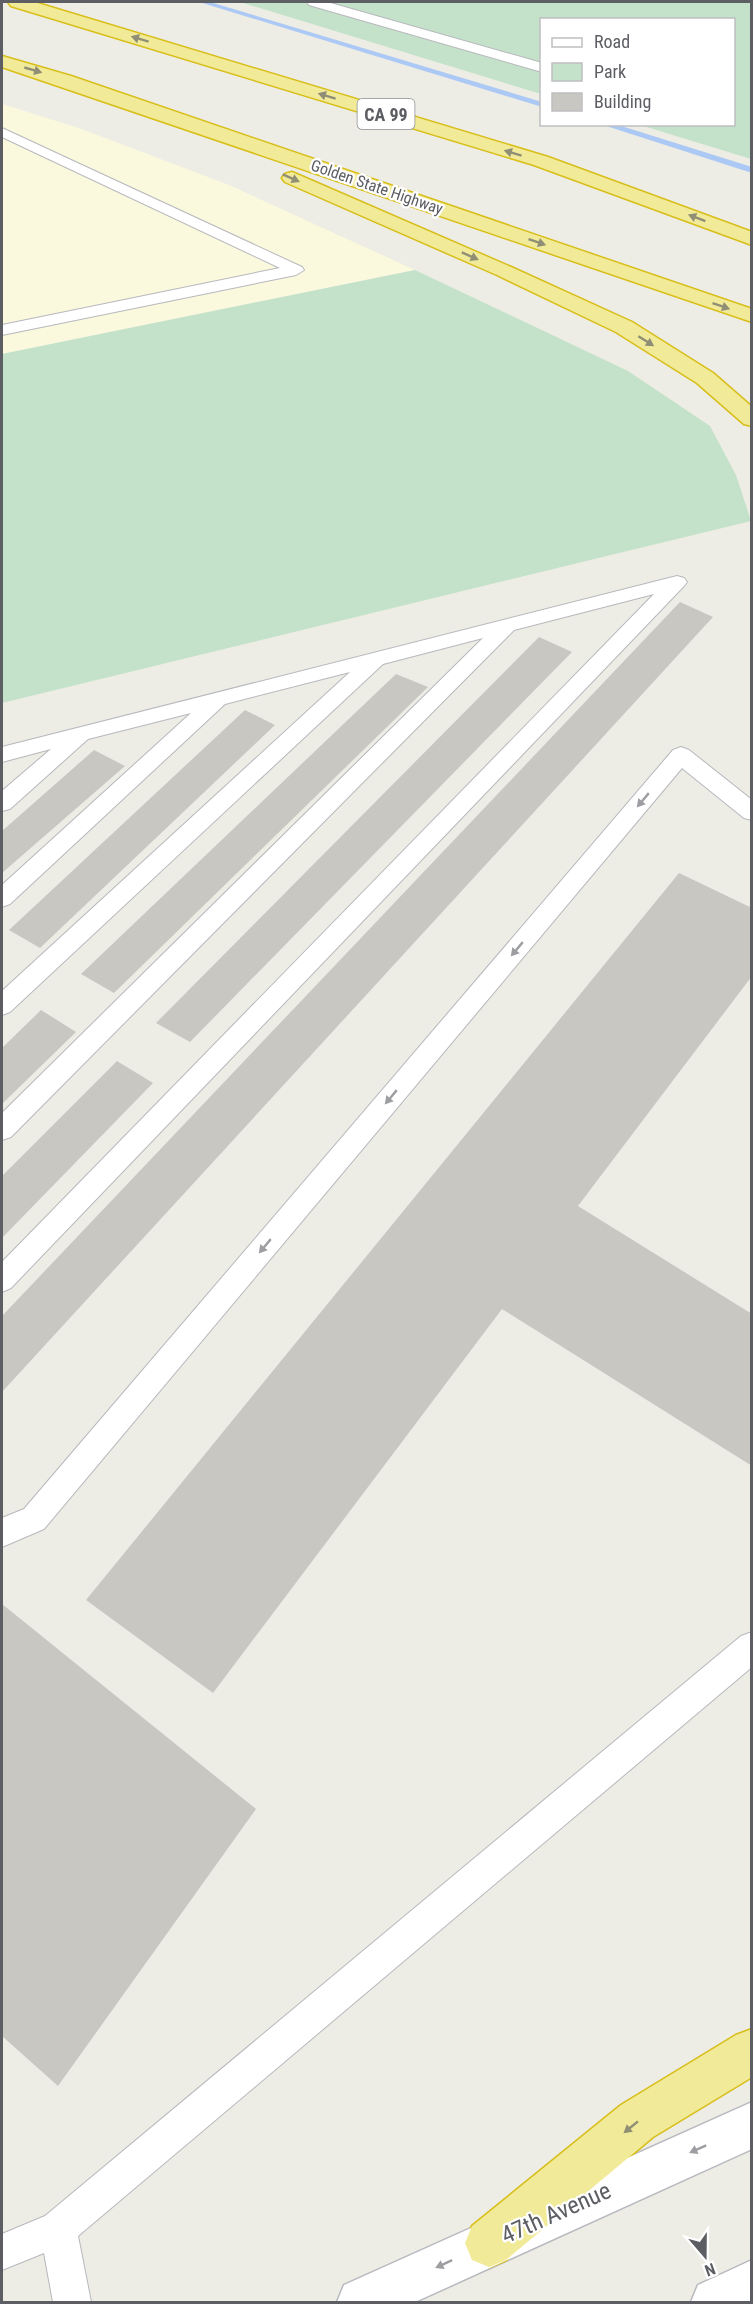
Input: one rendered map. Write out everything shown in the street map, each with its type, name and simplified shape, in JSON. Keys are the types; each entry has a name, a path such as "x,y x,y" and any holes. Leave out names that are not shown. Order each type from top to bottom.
{"highway":[{"name":"CA 99","path":"17,2 542,161 752,238"},
{"name":"Golden State Highway","path":"2,61 64,80 752,316"},
{"path":"64,80 504,271 624,327 705,378 752,419"},
{"path":"489,2243 637,2121 752,2051"}],"main road":[{"name":"47th Avenue","path":"361,2302 752,2125"},
{"path":"715,2302 752,2284"}],"lane":[{"path":"314,2 540,67"},
{"path":"2,132 296,270 2,330"},
{"path":"2,754 677,582 2,1280"},
{"path":"2,1129 507,626"},
{"path":"2,1005 377,659"},
{"path":"2,898 219,699"},
{"path":"2,803 83,734"},
{"path":"2,1533 34,1519 681,755 752,812"},
{"path":"2,2252 57,2229 752,1647"},
{"path":"57,2229 72,2302"}],"shaded area":[{"path":"2,104 79,128 229,185 415,270 2,354"}],"green space":[{"path":"240,2 751,2 751,159 643,126 735,126 735,18 540,18 540,94"},
{"path":"415,270 628,371 710,426 736,475 751,521 2,703 2,354"}],"building":[{"path":"680,602 713,617 2,1392 2,1316"},
{"path":"539,637 572,652 190,1042 156,1023"},
{"path":"396,674 428,687 114,993 81,974"},
{"path":"245,710 275,725 40,948 9,930"},
{"path":"94,750 125,766 2,873 2,831"},
{"path":"679,873 752,908 752,976 578,1206 752,1314 752,1466 502,1309 213,1693 86,1600"},
{"path":"41,1010 76,1032 2,1104 2,1048"},
{"path":"117,1061 153,1083 2,1238 2,1176"},
{"path":"2,1604 256,1809 58,2086 2,2036"}],"waterway":[{"path":"203,2 540,104"},
{"path":"610,126 752,170"}]}
